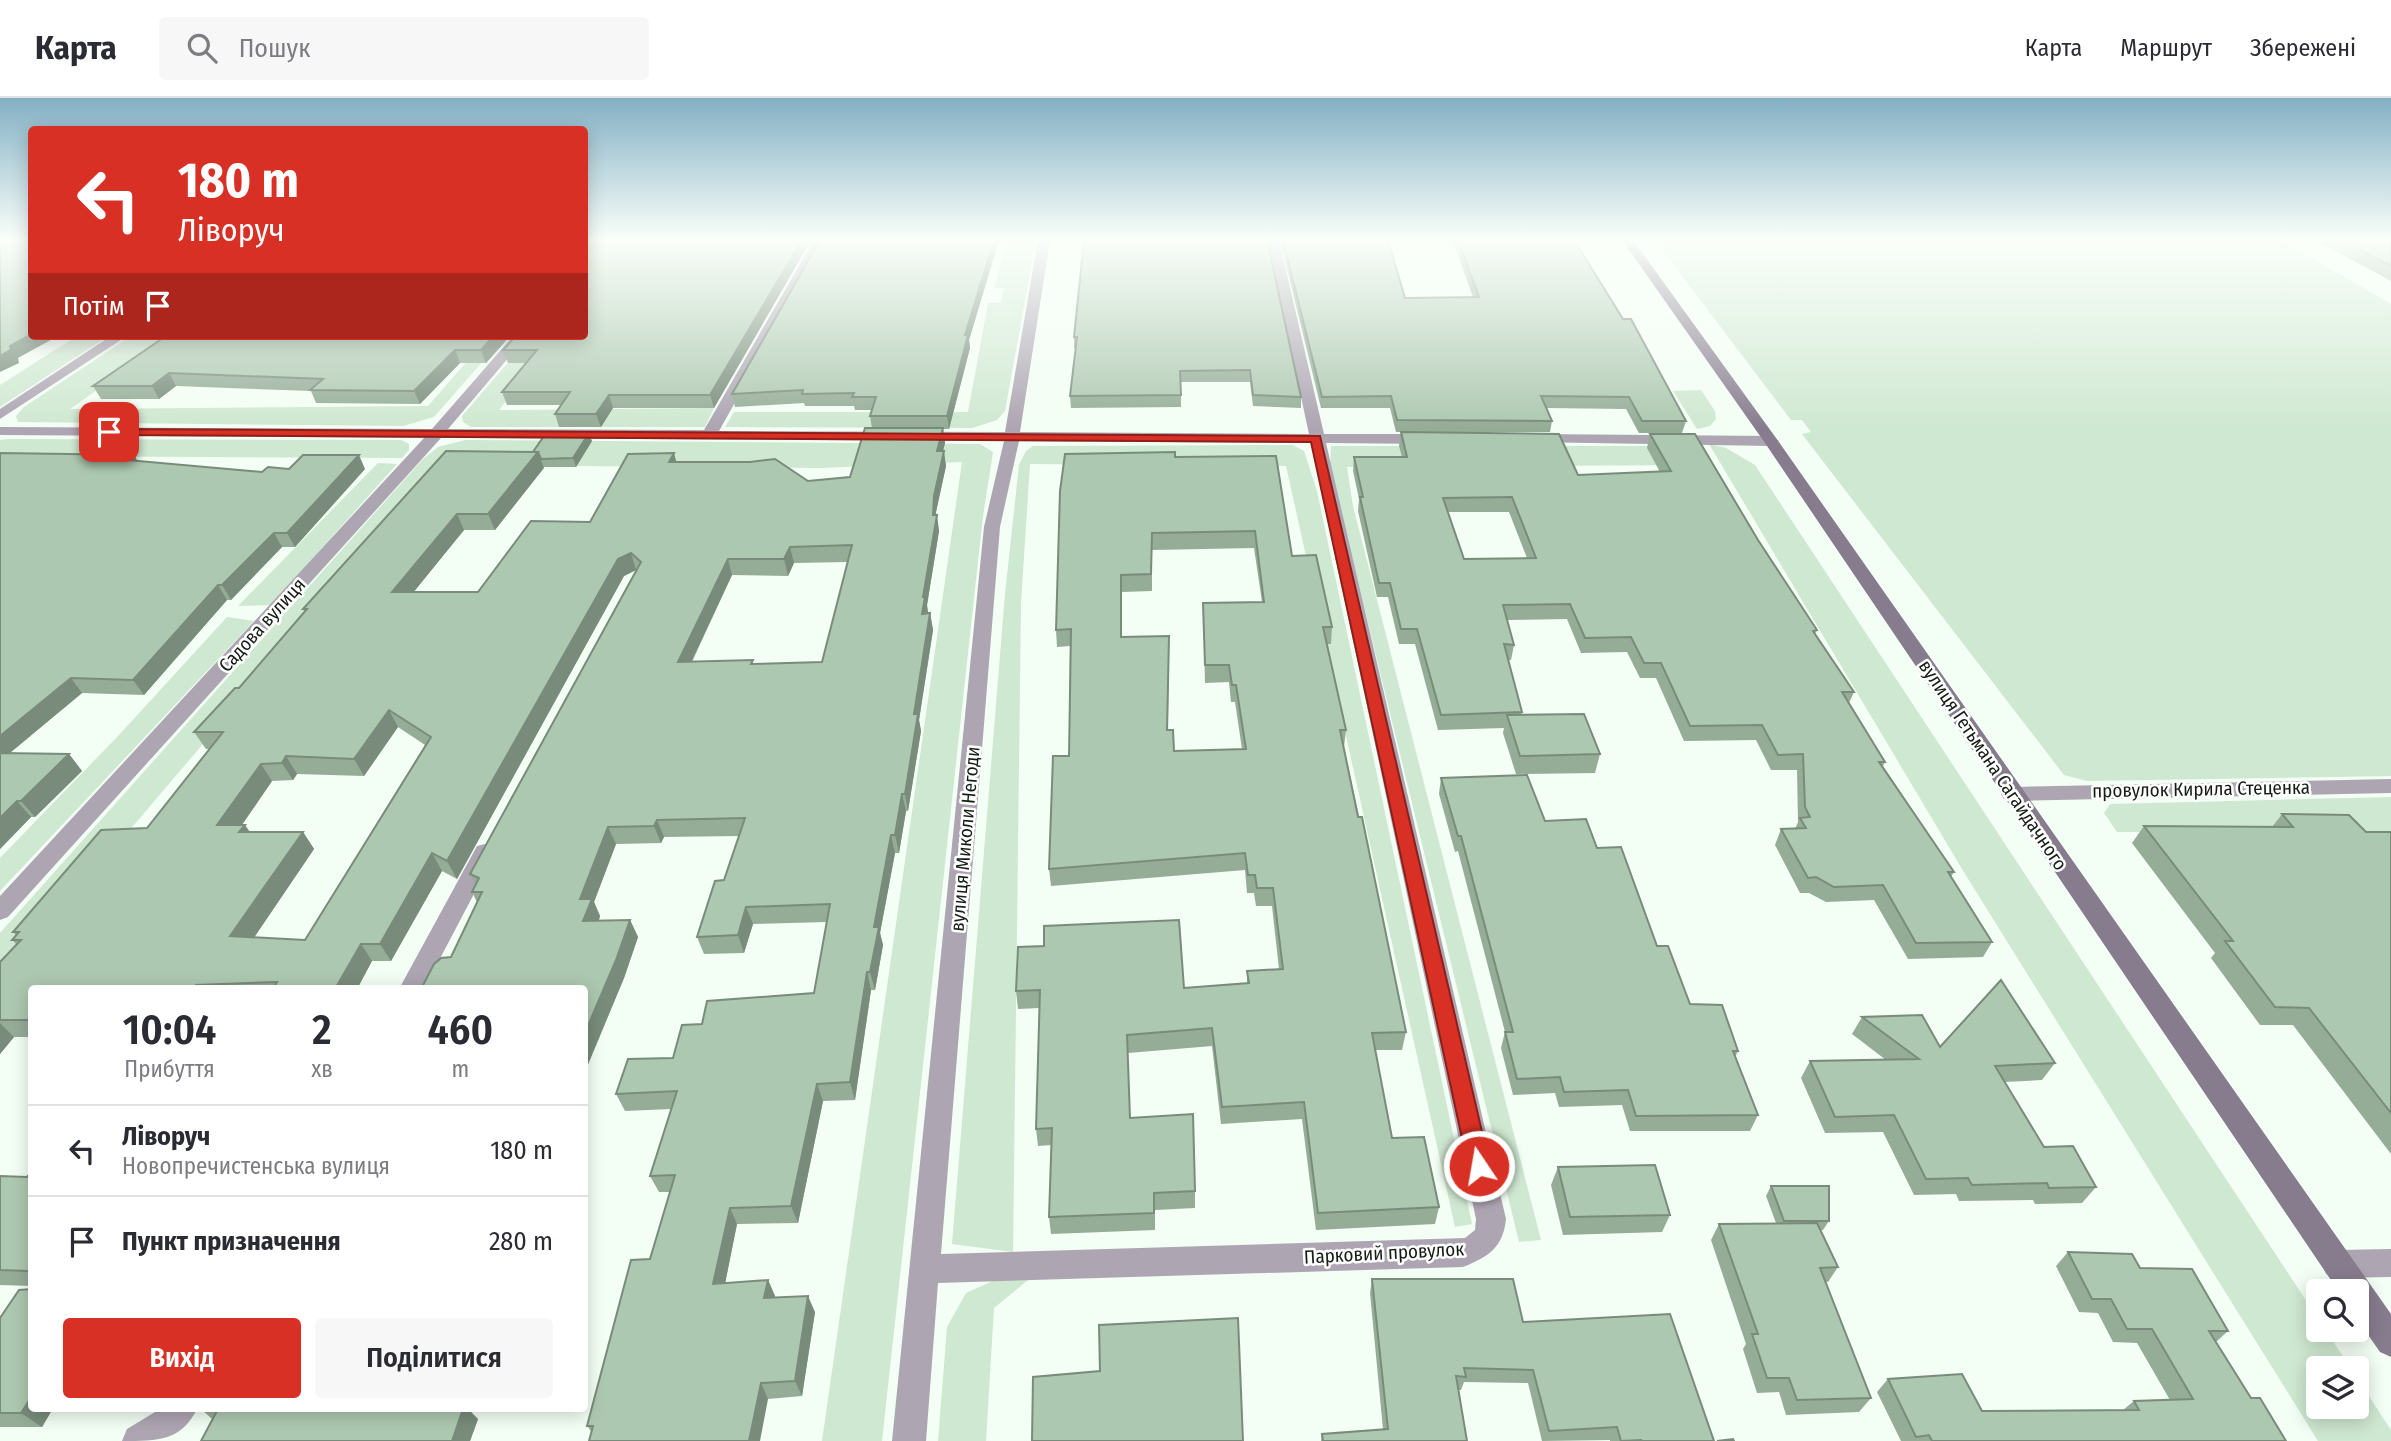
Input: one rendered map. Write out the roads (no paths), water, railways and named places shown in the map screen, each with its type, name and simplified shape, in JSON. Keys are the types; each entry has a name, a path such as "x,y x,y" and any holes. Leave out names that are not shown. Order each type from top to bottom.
{"main road":[{"name":"вулиця Гетьмана Сагайдачного","path":"1673,303 1771,441 2348,1279"},
{"name":"вулиця Гетьмана Сагайдачного","path":"2369,1309 2391,1341"}],"street":[{"path":"708,436 784,303"},
{"name":"вулиця Миколи Негоди","path":"909,1441 992,527 1012,438 1034,303"},
{"name":"Парковий провулок","path":"925,1269 1463,1252 1480,1247 1490,1235 1491,1219 1287,303"},
{"path":"0,415 114,340"},
{"name":"Садова вулиця","path":"0,911 436,433 517,340"},
{"path":"0,431 1439,439"},
{"path":"1521,439 1771,441"},
{"name":"провулок Кирила Стеценка","path":"2012,794 2391,786"},
{"path":"413,985 497,831"},
{"path":"2337,1264 2391,1263"},
{"path":"139,1441 169,1424 179,1412"}]}
